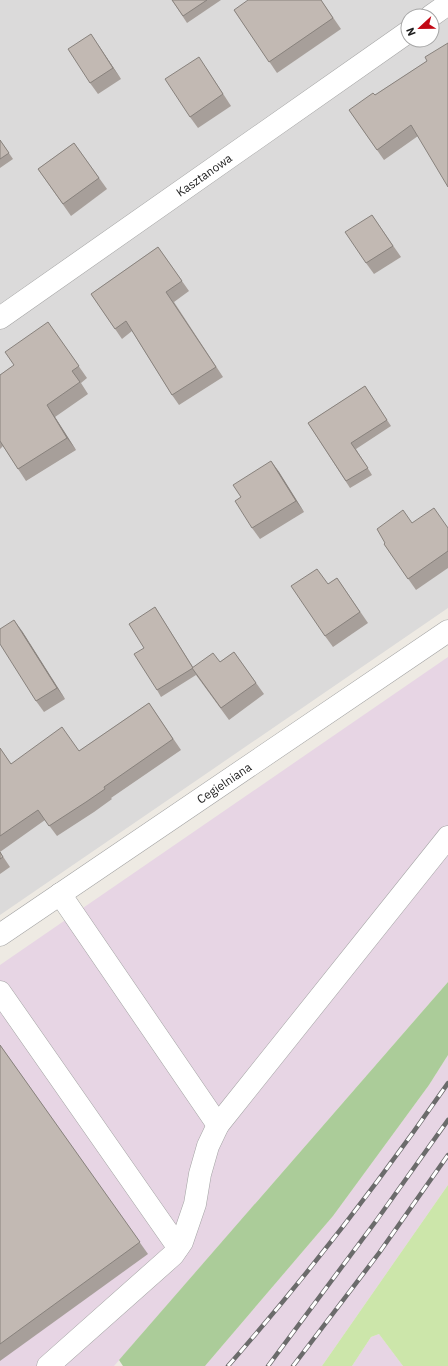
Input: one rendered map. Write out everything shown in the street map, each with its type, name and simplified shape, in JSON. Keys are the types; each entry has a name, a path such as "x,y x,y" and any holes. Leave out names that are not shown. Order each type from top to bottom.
{"street":[{"name":"Kasztanowa","path":"0,318 400,38"},
{"name":"Cegielniana","path":"0,935 448,631"},
{"path":"48,1366 173,1255 182,1242 195,1204 200,1174 208,1146 218,1125 448,837"},
{"path":"60,894 218,1125"},
{"path":"0,992 178,1247"}],"shaded area":[{"path":"0,0 448,0 448,608 0,915"},
{"path":"448,657 448,982 114,1366 0,1366 0,965"},
{"path":"448,1055 448,1185 322,1366 205,1366 333,1216 429,1085"},
{"path":"379,1334 403,1366 352,1366 371,1337"}],"green space":[{"path":"448,982 448,1055 429,1085 333,1216 205,1366 123,1366 119,1360"},
{"path":"448,1185 448,1366 403,1366 379,1334 371,1337 352,1366 322,1366"}],"building":[{"path":"172,0 207,0 183,16"},
{"path":"248,0 321,0 333,18 269,62 234,10"},
{"path":"91,34 113,68 90,83 68,49"},
{"path":"448,43 448,187 411,125 377,150 349,110 373,93 375,95 427,61 425,57"},
{"path":"199,57 223,94 190,117 165,79"},
{"path":"0,140 9,153 0,159"},
{"path":"74,143 99,178 63,204 38,169"},
{"path":"372,215 393,246 366,263 345,232"},
{"path":"158,247 182,281 166,292 216,367 172,395 126,321 115,329 91,294"},
{"path":"48,322 79,366 72,371 80,382 47,405 67,438 18,469 0,441 0,375 14,365 5,352"},
{"path":"365,386 387,420 351,443 368,468 346,481 308,423"},
{"path":"271,461 296,501 252,528 235,501 241,497 233,485"},
{"path":"434,508 448,528 448,551 408,579 384,544 385,543 377,529 403,510 412,523"},
{"path":"317,569 328,584 337,578 360,612 325,636 291,586"},
{"path":"155,607 193,668 157,690 134,654 144,648 129,624"},
{"path":"14,620 57,688 36,701 0,644 0,629"},
{"path":"234,652 256,683 221,708 192,668 213,653 220,662"},
{"path":"149,703 173,739 104,787 105,789 49,826 38,810 0,836 0,748 11,764 62,727 79,751"},
{"path":"0,852 3,857 0,859"},
{"path":"0,1045 140,1242 0,1344"}],"railway":[{"path":"228,1366 286,1298 342,1228 448,1083"},
{"path":"268,1366 376,1221 448,1120"},
{"path":"293,1366 379,1253 448,1155"}]}
